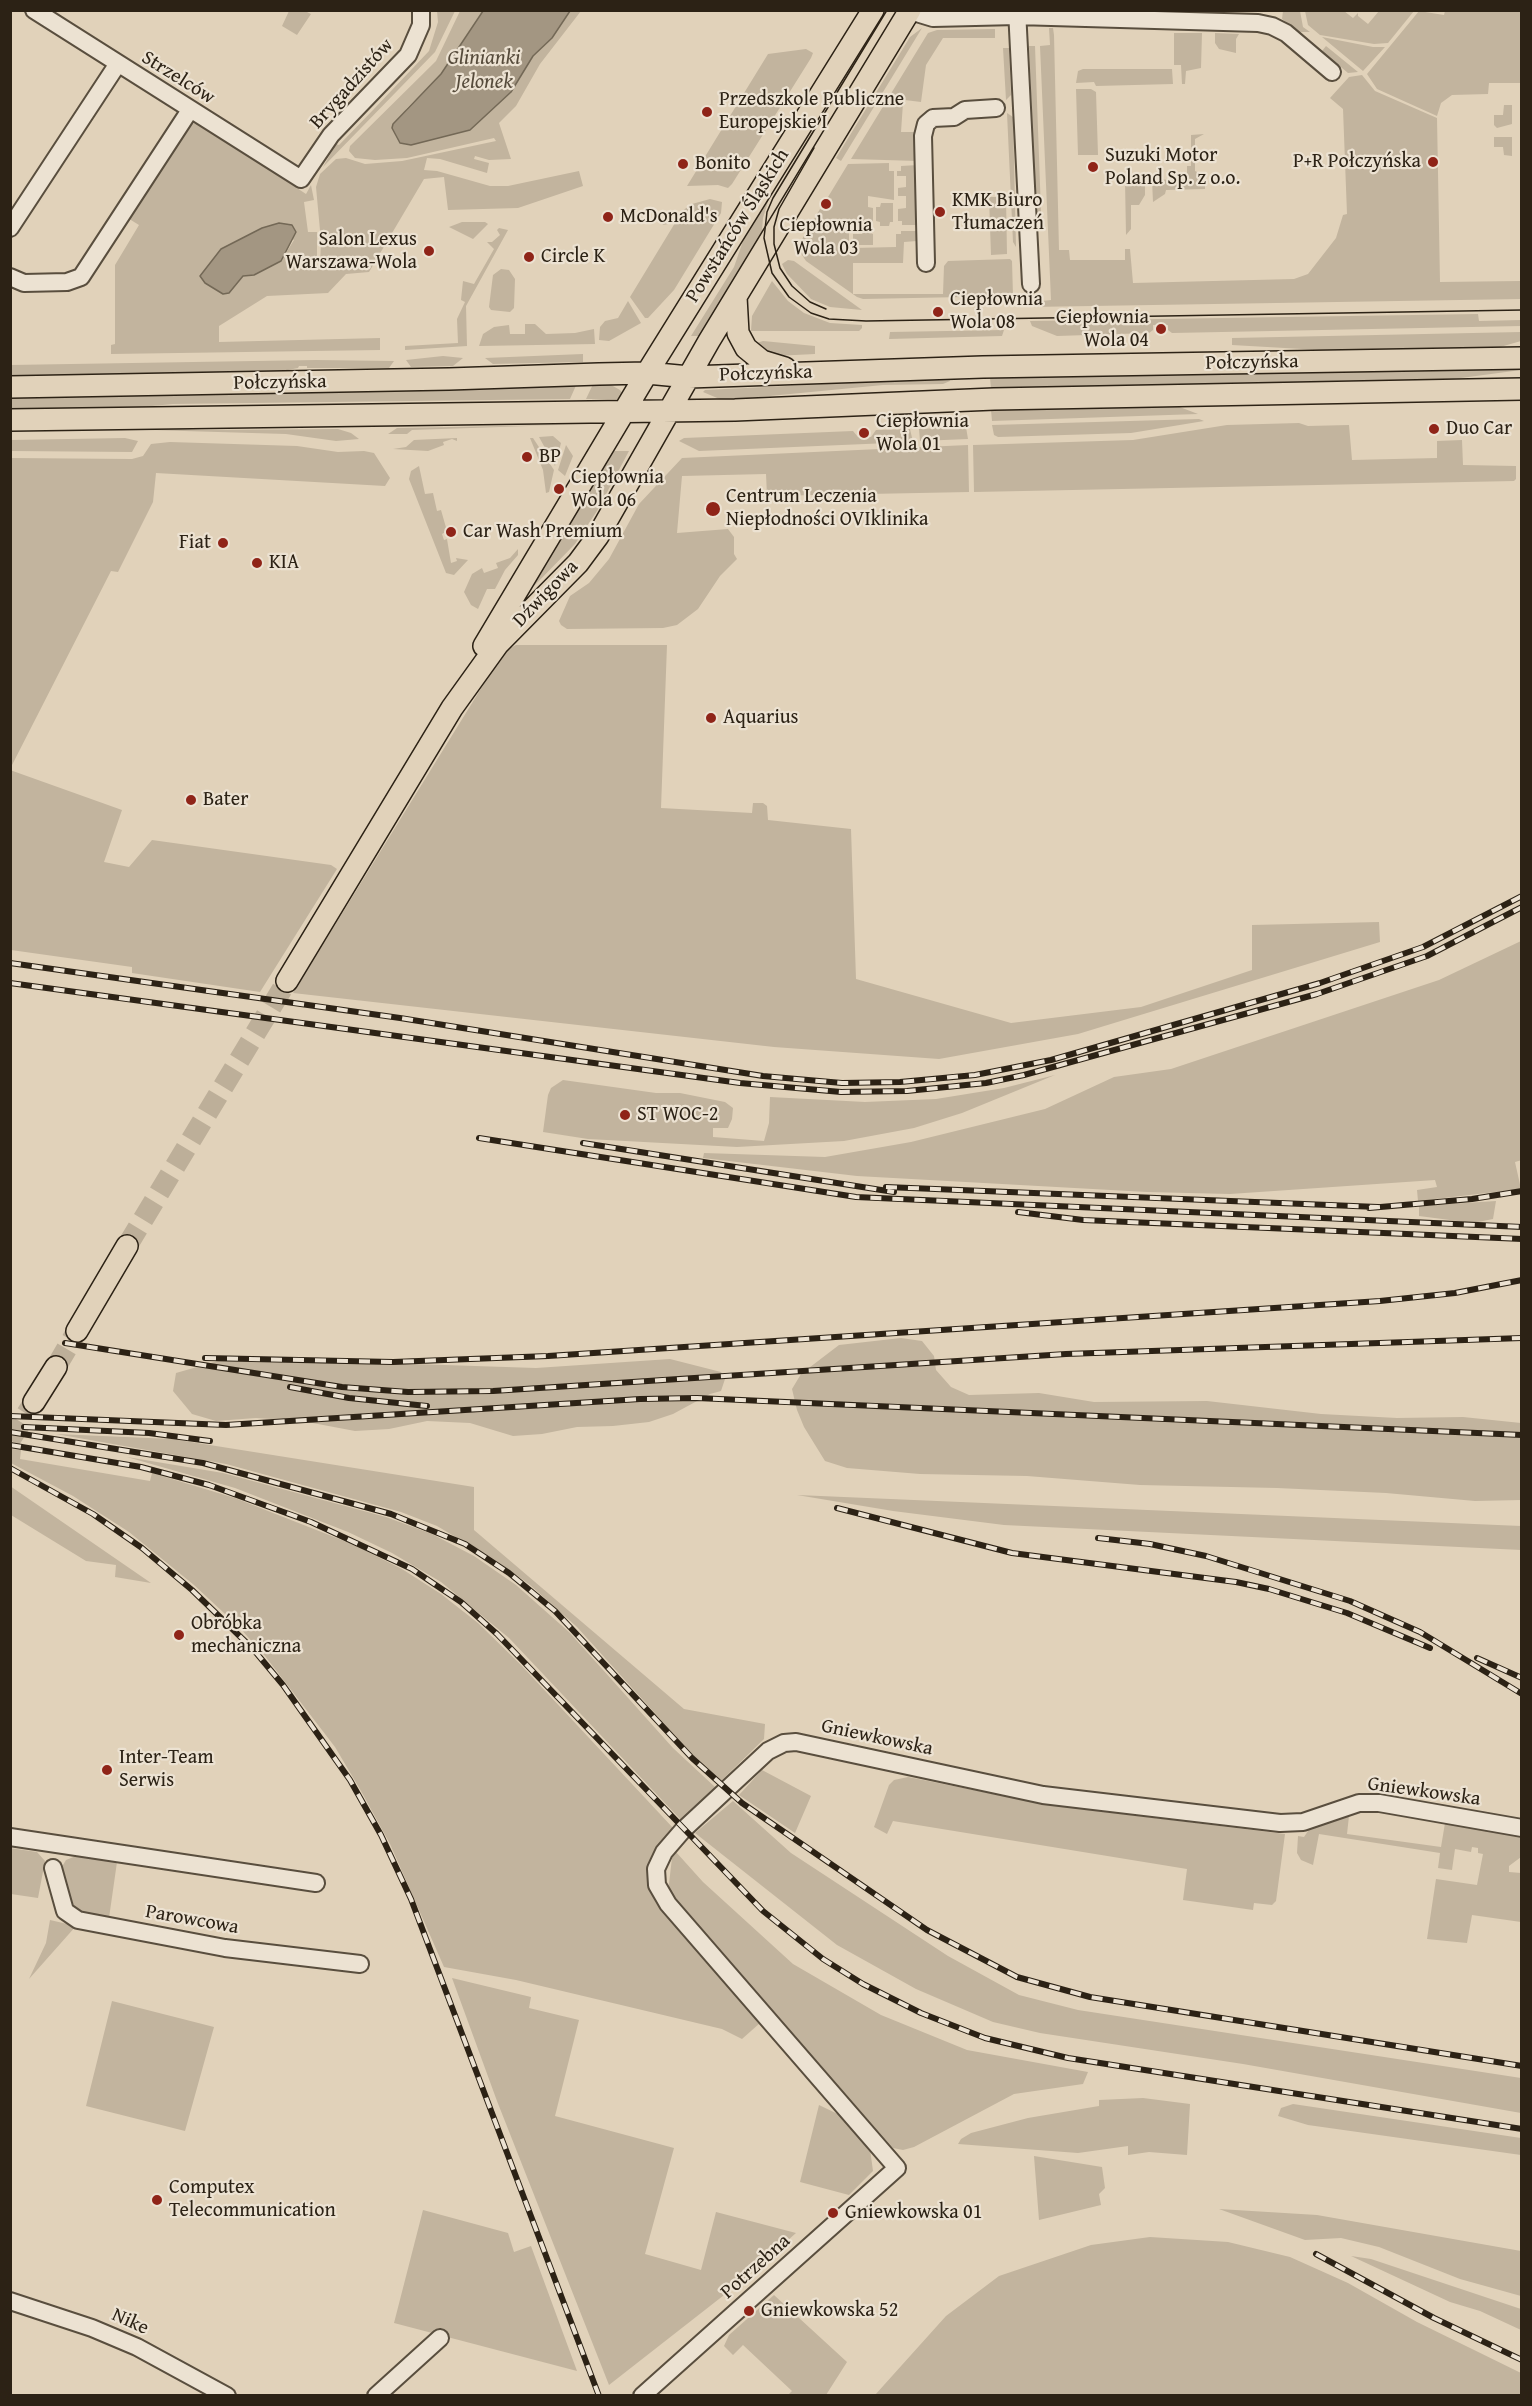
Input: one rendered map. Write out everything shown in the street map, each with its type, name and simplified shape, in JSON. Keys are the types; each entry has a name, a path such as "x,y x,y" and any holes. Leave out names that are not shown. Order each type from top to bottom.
{"main road":[{"name":"Powstańców Śląskich","path":"623,412 873,10"},
{"name":"Powstańców Śląskich","path":"669,411 910,11"},
{"path":"736,297 738,333 746,348 762,361 800,372"},
{"name":"Połczyńska","path":"10,387 647,373 689,377 949,368 1521,358"},
{"path":"949,368 957,373 960,381 949,401"},
{"name":"Połczyńska","path":"10,420 623,412 949,401 1521,388"},
{"name":"Dźwigowa","path":"452,708 498,644 578,562 598,536 669,411"},
{"name":"Dźwigowa","path":"287,981 452,708 494,628 623,412"},
{"path":"77,1331 127,1246"},
{"path":"34,1402 56,1367"}],"street":[{"name":"Strzelców","path":"34,10 117,65 301,179"},
{"name":"Brygadzistów","path":"301,179 331,135 408,55 421,26 422,10"},
{"path":"910,11 933,18 1017,13 1272,26 1286,33 1332,72"},
{"path":"1017,13 1031,284"},
{"path":"10,228 117,65"},
{"path":"926,263 923,136 926,124 933,118 954,117 965,110 996,108"},
{"path":"10,277 24,283 67,282 81,277 190,110"},
{"name":"Gniewkowska","path":"897,2168 668,1904 657,1885 656,1869 664,1851 683,1830 768,1751 784,1743 796,1742 1043,1795 1280,1823 1303,1822 1359,1803 1379,1803 1521,1828"},
{"path":"10,1837 316,1883"},
{"name":"Parowcowa","path":"53,1868 65,1911 78,1920 225,1948 360,1964"},
{"name":"Potrzebna","path":"642,2396 897,2168"},
{"name":"Nike","path":"10,2301 70,2320 137,2347 227,2396"},
{"path":"376,2396 440,2338"}],"shaded area":[{"path":"289,11 305,11 311,14 297,35 282,26"},
{"path":"437,11 455,11 435,52 323,167 336,144 339,145 429,51 438,22"},
{"path":"460,11 483,11 441,74 407,108 392,128 400,143 411,145 470,130 511,92 533,56 552,38 570,11 581,11 540,64 516,106 499,123 511,159 489,160 475,156 474,159 489,163 487,173 440,159 427,158 424,170 437,171 490,186 508,186 579,171 583,186 518,208 448,210 444,177 424,179 369,272 346,274 328,293 267,296 219,326 219,342 380,338 380,350 111,354 111,345 115,344 115,265 139,225 126,217 189,124 198,123 306,194 311,185 314,200 304,202 308,232 317,232 317,266 320,266 321,241 316,187 320,174 336,159 346,158 365,164 402,161 496,141 494,138 407,158 375,160 355,158 349,151 350,146 436,61","holes":["262,228 294,240 281,261 254,275 243,276 229,293 223,294 205,283 221,249"]},
{"path":"1283,11 1300,11 1303,27 1310,32 1299,32 1282,19"},
{"path":"1305,11 1344,11 1353,18 1358,13 1358,16 1368,24 1379,11 1414,11 1388,43 1374,44 1320,35 1308,25"},
{"path":"1419,11 1444,15 1445,11 1521,12 1521,83 1489,83 1488,94 1452,95 1441,103 1437,116 1377,89 1367,74"},
{"path":"922,28 841,161 836,158 910,37"},
{"path":"1049,28 1053,28 1054,35 1059,250 1069,250 1070,260 1125,260 1125,249 1130,249 1133,283 1294,279 1308,274 1336,238 1343,215 1347,214 1343,109 1330,98 1349,77 1362,75 1375,91 1437,118 1440,282 1521,281 1521,299 1030,307 1033,302 1051,300 1040,46 1050,45"},
{"path":"995,29 995,38 943,38 926,65 921,102 905,100 903,103 901,132 917,132 918,161 851,159 928,33 937,30"},
{"path":"1174,33 1202,33 1201,68 1186,71 1185,84 1182,84 1181,65 1174,65"},
{"path":"1215,33 1239,34 1236,39 1236,53 1219,49 1215,43"},
{"path":"1322,37 1373,47 1385,47 1363,71"},
{"path":"1029,46 1035,46 1041,212 1036,213"},
{"path":"1326,46 1358,72 1348,73 1322,51"},
{"path":"1003,48 1009,48 1011,95 1006,100"},
{"path":"806,49 813,53 811,58 732,184 728,188 718,185 687,186 768,54"},
{"path":"1083,69 1172,69 1173,84 1096,86 1094,82 1076,83 1078,71"},
{"path":"1076,89 1091,89 1096,92 1098,155 1078,155"},
{"path":"1504,105 1512,105 1512,124 1497,128 1494,125 1494,115 1503,115"},
{"path":"1007,113 1013,117 1016,247 1013,242"},
{"path":"1204,134 1195,139 1195,171 1205,176 1205,189 1166,190 1165,194 1153,202 1152,180 1187,179 1187,166 1191,166 1191,135"},
{"path":"1494,137 1512,137 1512,156 1504,155 1503,147 1494,147"},
{"path":"889,163 889,171 894,171 894,200 868,196 868,207 873,208 873,222 869,222 868,225 849,222 849,241 841,241 841,252 853,252 853,248 896,247 896,234 901,234 901,231 919,231 917,241 904,242 903,263 853,263 853,294 943,294 944,266 948,261 1010,259 1012,261 1013,296 863,299 857,297 806,261 800,252 801,241 820,209 825,211 832,199 828,197 848,164"},
{"path":"918,165 920,225 902,225 902,221 898,221 898,209 906,208 906,196 898,196 898,188 906,187 906,176 897,176 897,171 901,171 901,166"},
{"path":"1145,180 1145,195 1139,205 1131,205 1131,229 1126,235 1125,181"},
{"path":"770,195 763,218 761,243 704,336 691,336 734,267 743,241"},
{"path":"989,197 1006,197 1007,254 991,255"},
{"path":"710,199 722,202 721,213 674,290 648,318 645,318 630,297 675,223 662,225 692,204"},
{"path":"881,203 893,203 893,222 890,222 889,226 880,226 880,222 876,221 876,207 880,207"},
{"path":"462,222 488,224 473,239 449,227"},
{"path":"499,228 508,230 466,306 467,346 405,350 405,346 458,343 457,319 465,302 461,300 463,281 474,284 494,249 487,242 492,242 500,235 497,230"},
{"path":"862,230 873,234 873,245 853,245 853,234 862,234"},
{"path":"788,260 794,261 862,310 830,307 811,299 787,274 782,264"},
{"path":"501,269 509,270 515,279 514,308 510,312 491,310 489,307 493,275"},
{"path":"772,281 788,301 804,313 830,323 862,325 862,328 859,331 751,331 752,316"},
{"path":"628,301 641,323 609,341 599,340 600,327 605,321 618,318"},
{"path":"1478,314 1479,321 1521,320 1521,326 1172,333 1168,330 1168,325 1153,325 1153,330 1149,333 1057,336 1032,326 1030,321"},
{"path":"525,324 535,324 546,334 575,333 594,329 595,344 479,346 483,334 494,327 509,325 510,334 525,334"},
{"path":"1004,330 1002,336 889,339 890,332"},
{"path":"1521,332 1521,341 1500,347 1320,350 1232,345 1232,338"},
{"path":"763,341 815,346 815,354 774,356 753,344"},
{"path":"583,354 583,362 493,364 485,358"},
{"path":"443,356 463,358 453,366 411,367 406,360"},
{"path":"316,360 394,361 389,368 307,368 307,366 299,366 267,374 11,380 10,365"},
{"path":"1522,368 1521,370 1446,380 1386,382 991,388 990,378"},
{"path":"949,378 950,381 943,384 883,385 722,400 703,392 705,390"},
{"path":"595,380 604,381 620,390 623,394 621,399 586,399"},
{"path":"578,381 570,399 173,404 110,410 11,412 10,395"},
{"path":"1177,406 1198,414 992,421 991,410"},
{"path":"1199,419 1204,421 1131,433 998,437 994,435 992,425"},
{"path":"1299,423 1308,426 1349,425 1352,460 1437,458 1437,441 1462,440 1463,465 1516,466 1516,479 1514,481 974,492 973,445 1133,440 1227,425"},
{"path":"559,425 412,430 407,434 388,434 397,428"},
{"path":"122,426 200,430 338,429 351,433 359,439 336,441 286,434 116,429 11,431 10,428"},
{"path":"966,427 968,439 920,441 919,429"},
{"path":"910,429 913,442 699,451 679,441 684,438 853,431 858,437 871,437 876,430"},
{"path":"553,436 561,443 555,466 539,437"},
{"path":"125,438 138,441 132,452 11,451 11,440"},
{"path":"457,438 457,441 452,439 443,442 444,445 428,451 393,449 406,447 414,440"},
{"path":"530,438 533,438 554,470 549,492 546,493 543,470"},
{"path":"170,442 297,446 338,452 364,451 374,453 390,478 385,486 156,473 153,502 118,572 111,571 11,767 11,458 132,459 143,456 151,444"},
{"path":"566,445 573,456 565,476 558,470"},
{"path":"968,445 969,492 767,496 766,474 682,476 677,533 728,529 734,537 734,554 737,559 720,576 698,609 677,625 663,628 567,629 559,621 570,596 589,583 609,559 639,504 682,458"},
{"path":"612,451 629,451 597,511 575,544 534,586 532,584"},
{"path":"419,466 425,494 433,493 437,511 441,510 447,531 442,534 444,540 447,539 451,563 457,561 456,558 468,560 454,575 446,573 409,479 411,471"},
{"path":"518,549 518,555 505,570 495,589 487,589 478,609 471,605 464,592 472,574 482,568 484,573 498,568 496,563 510,558"},
{"path":"516,645 667,645 661,808 752,813 753,803 763,803 767,806 768,820 851,829 856,979 1011,1023 1141,1007 1252,970 1252,925 1379,922 1380,942 1078,1034 939,1059 774,1047 293,993 498,661 506,650"},
{"path":"10,770 122,810 104,862 129,867 152,840 331,865 337,869 260,992 132,973 132,967 11,950"},
{"path":"1521,941 1522,1160 1515,1162 1521,1189 1418,1201 1417,1190 1437,1187 1435,1180 1230,1194 1147,1192 857,1176 703,1158 704,1153 825,1157 911,1142 1045,1109 1114,1077 1171,1069 1439,980"},
{"path":"1055,1075 962,1113 914,1128 844,1141 737,1147 588,1139 543,1132 548,1095 551,1088 563,1080 656,1093 680,1093 725,1102 733,1108 732,1119 728,1128 713,1128 713,1137 764,1141 769,1123 770,1097 865,1102 936,1099 1004,1088"},
{"path":"1496,1201 1493,1219 1473,1223 1419,1216 1419,1206"},
{"path":"901,1338 922,1341 934,1356 936,1370 951,1387 969,1395 1039,1393 1094,1402 1207,1401 1321,1414 1397,1418 1463,1417 1521,1423 1521,1500 1475,1501 1386,1493 1140,1485 1027,1476 920,1474 847,1468 825,1461 804,1427 797,1410 792,1389 801,1374 839,1345"},
{"path":"670,1359 721,1372 725,1379 721,1391 710,1394 673,1414 649,1422 577,1427 542,1434 513,1436 470,1423 427,1421 389,1429 355,1431 302,1421 256,1418 216,1421 192,1414 173,1391 176,1373 218,1361 292,1360 536,1368"},
{"path":"56,1434 172,1439 474,1487 474,1530 684,1709 765,1724 764,1739 721,1781 689,1751 577,1627 530,1585 498,1562 437,1526 401,1512 226,1464"},
{"path":"11,1449 21,1450 20,1459 150,1481 152,1473 235,1498 352,1544 402,1569 441,1594 478,1623 521,1665 674,1829 650,1864 650,1888 656,1903 760,2023 742,2039 722,2029 516,1980 444,1967 390,1844 361,1791 335,1747 265,1656 239,1627 194,1585 129,1532 73,1496 11,1463"},
{"path":"127,1457 223,1473 386,1517 432,1534 474,1556 516,1585 569,1632 673,1748 715,1787 681,1820 509,1638 441,1582 392,1553 348,1532 235,1488"},
{"path":"10,1486 151,1583 115,1577 116,1565 86,1561 11,1515"},
{"path":"797,1495 1521,1526 1521,1550 1004,1525 893,1511"},
{"path":"762,1770 811,1796 795,1833 739,1795"},
{"path":"908,1777 1049,1805 1285,1834 1276,1901 1272,1905 1254,1903 1253,1910 1183,1900 1187,1869 893,1821 887,1834 874,1827 889,1785 894,1780"},
{"path":"733,1801 791,1853 948,1956 1019,1995 1078,2010 1521,2078 1521,2113 1243,2064 1040,2033 993,2022 916,1989 837,1945 695,1833"},
{"path":"1349,1816 1347,1834 1441,1847 1445,1823 1521,1837 1521,1857 1509,1866 1509,1872 1521,1873 1521,1922 1472,1915 1467,1943 1427,1939 1436,1879 1477,1885 1483,1854 1478,1853 1478,1848 1472,1847 1471,1852 1455,1849 1452,1870 1438,1868 1440,1853 1319,1834 1313,1865 1301,1860 1297,1853 1298,1836 1304,1837 1310,1828"},
{"path":"10,1848 37,1852 45,1861 38,1898 11,1894"},
{"path":"676,1852 703,1882 793,1964 881,2015 967,2050 1088,2072 1083,2084 1014,2094 914,2147 903,2150 893,2148 668,1892 672,1858"},
{"path":"76,1856 117,1862 109,1918 70,1911 62,1883 63,1865 66,1860"},
{"path":"50,1920 76,1926 29,1979 46,1943"},
{"path":"452,1978 531,1997 529,2008 579,2020 555,2116 674,2148 645,2254 701,2270 716,2212 796,2233 742,2281 609,2385 497,2101"},
{"path":"112,2001 214,2027 185,2131 86,2106"},
{"path":"1143,2098 1190,2104 1187,2155 1149,2152 1128,2155 1128,2146 1078,2153 958,2144 961,2139 971,2133 1028,2118 1099,2106 1099,2100"},
{"path":"1293,2104 1521,2138 1521,2155 1308,2125 1278,2116 1281,2108"},
{"path":"819,2105 844,2117 870,2149 873,2171 849,2195 800,2182"},
{"path":"1034,2156 1102,2167 1105,2188 1099,2194 1101,2205 1039,2220"},
{"path":"1219,2209 1317,2215 1521,2251 1521,2296 1460,2279 1379,2247 1341,2238 1305,2240"},
{"path":"423,2210 508,2233 514,2252 531,2246 577,2371 394,2323"},
{"path":"1150,2237 1228,2242 1290,2257 1348,2283 1417,2322 1521,2373 1521,2395 875,2395 946,2316 999,2276 1091,2245"},
{"path":"1351,2256 1371,2259 1521,2309 1521,2330 1480,2311 1450,2302"},
{"path":"774,2295 847,2362 826,2395 788,2395 792,2391 743,2345 733,2355 724,2346 729,2335"}],"water":[{"name":"Glinianki Jelonek","path":"483,11 570,11 552,38 533,56 511,92 470,130 411,145 400,143 392,128 393,124 441,74"},
{"path":"279,223 292,225 296,232 281,261 254,275 243,276 229,293 223,294 205,283 200,276 221,249 262,228"}],"tunnel":[{"path":"127,1246 287,981"},
{"path":"56,1367 77,1331"},
{"path":"10,1440 34,1402"}],"tram line":[{"path":"887,10 773,198 767,212 764,238 772,273 789,297 811,313 829,319 866,321 1522,310"},
{"path":"814,148 779,209 774,227 774,244 780,268 792,286 810,302 826,309"}],"railway":[{"path":"10,963 400,1018 763,1076 842,1083 900,1082 975,1075 1051,1060 1320,983 1423,947 1522,896"},
{"path":"10,983 740,1083 841,1092 907,1091 986,1083 1024,1075 1317,994 1427,956 1522,907"},
{"path":"479,1138 856,1197 1522,1227"},
{"path":"583,1143 894,1192"},
{"path":"886,1187 1378,1207"},
{"path":"1369,1208 1472,1199 1522,1191"},
{"path":"1018,1212 1083,1220 1522,1239"},
{"path":"205,1358 393,1362 548,1356 1380,1301 1455,1293 1522,1280"},
{"path":"65,1343 342,1387 408,1392 493,1391 1066,1354 1522,1338"},
{"path":"290,1387 349,1398 427,1406"},
{"path":"10,1416 226,1425 640,1399 697,1398 1522,1435"},
{"path":"24,1427 149,1433 210,1441"},
{"path":"10,1432 203,1463 391,1514 465,1544 509,1573 555,1611 692,1758 742,1803 927,1930 1017,1977 1090,1997 1522,2066"},
{"path":"10,1445 141,1467 209,1485 311,1522 412,1569 461,1602 497,1634 763,1911 823,1959 863,1984 921,2013 985,2038 1068,2058 1522,2129"},
{"path":"10,1468 93,1514 142,1548 192,1590 253,1649 283,1685 350,1780 381,1835 411,1899 599,2396"},
{"path":"837,1508 1012,1553 1236,1582 1269,1589 1347,1613 1430,1648"},
{"path":"1098,1538 1150,1544 1206,1556 1350,1601 1420,1632 1522,1694"},
{"path":"1477,1658 1522,1678"},
{"path":"1316,2254 1434,2318 1522,2360"}],"place":[{"name":"Przedszkole Publiczne Europejskie I","path":"707,112"},
{"name":"P+R Połczyńska","path":"1433,162"},
{"name":"Bonito","path":"683,164"},
{"name":"Suzuki Motor Poland Sp. z o.o.","path":"1093,167"},
{"name":"Ciepłownia Wola 03","path":"826,204"},
{"name":"KMK Biuro Tłumaczeń","path":"940,212"},
{"name":"McDonald's","path":"608,217"},
{"name":"Salon Lexus Warszawa-Wola","path":"429,251"},
{"name":"Circle K","path":"529,257"},
{"name":"Ciepłownia Wola 08","path":"938,312"},
{"name":"Ciepłownia Wola 04","path":"1161,329"},
{"name":"Duo Car","path":"1434,429"},
{"name":"Ciepłownia Wola 01","path":"864,433"},
{"name":"BP","path":"527,457"},
{"name":"Ciepłownia Wola 06","path":"559,489"},
{"name":"Centrum Leczenia Niepłodności OVIklinika","path":"713,509"},
{"name":"Car Wash Premium","path":"451,532"},
{"name":"Fiat","path":"223,543"},
{"name":"KIA","path":"257,563"},
{"name":"Aquarius","path":"711,718"},
{"name":"Bater","path":"191,800"},
{"name":"ST WOC-2","path":"625,1115"},
{"name":"Obróbka mechaniczna","path":"179,1635"},
{"name":"Inter-Team Serwis","path":"107,1770"},
{"name":"Computex Telecommunication","path":"157,2200"},
{"name":"Gniewkowska 01","path":"833,2213"},
{"name":"Gniewkowska 52","path":"749,2311"}]}
